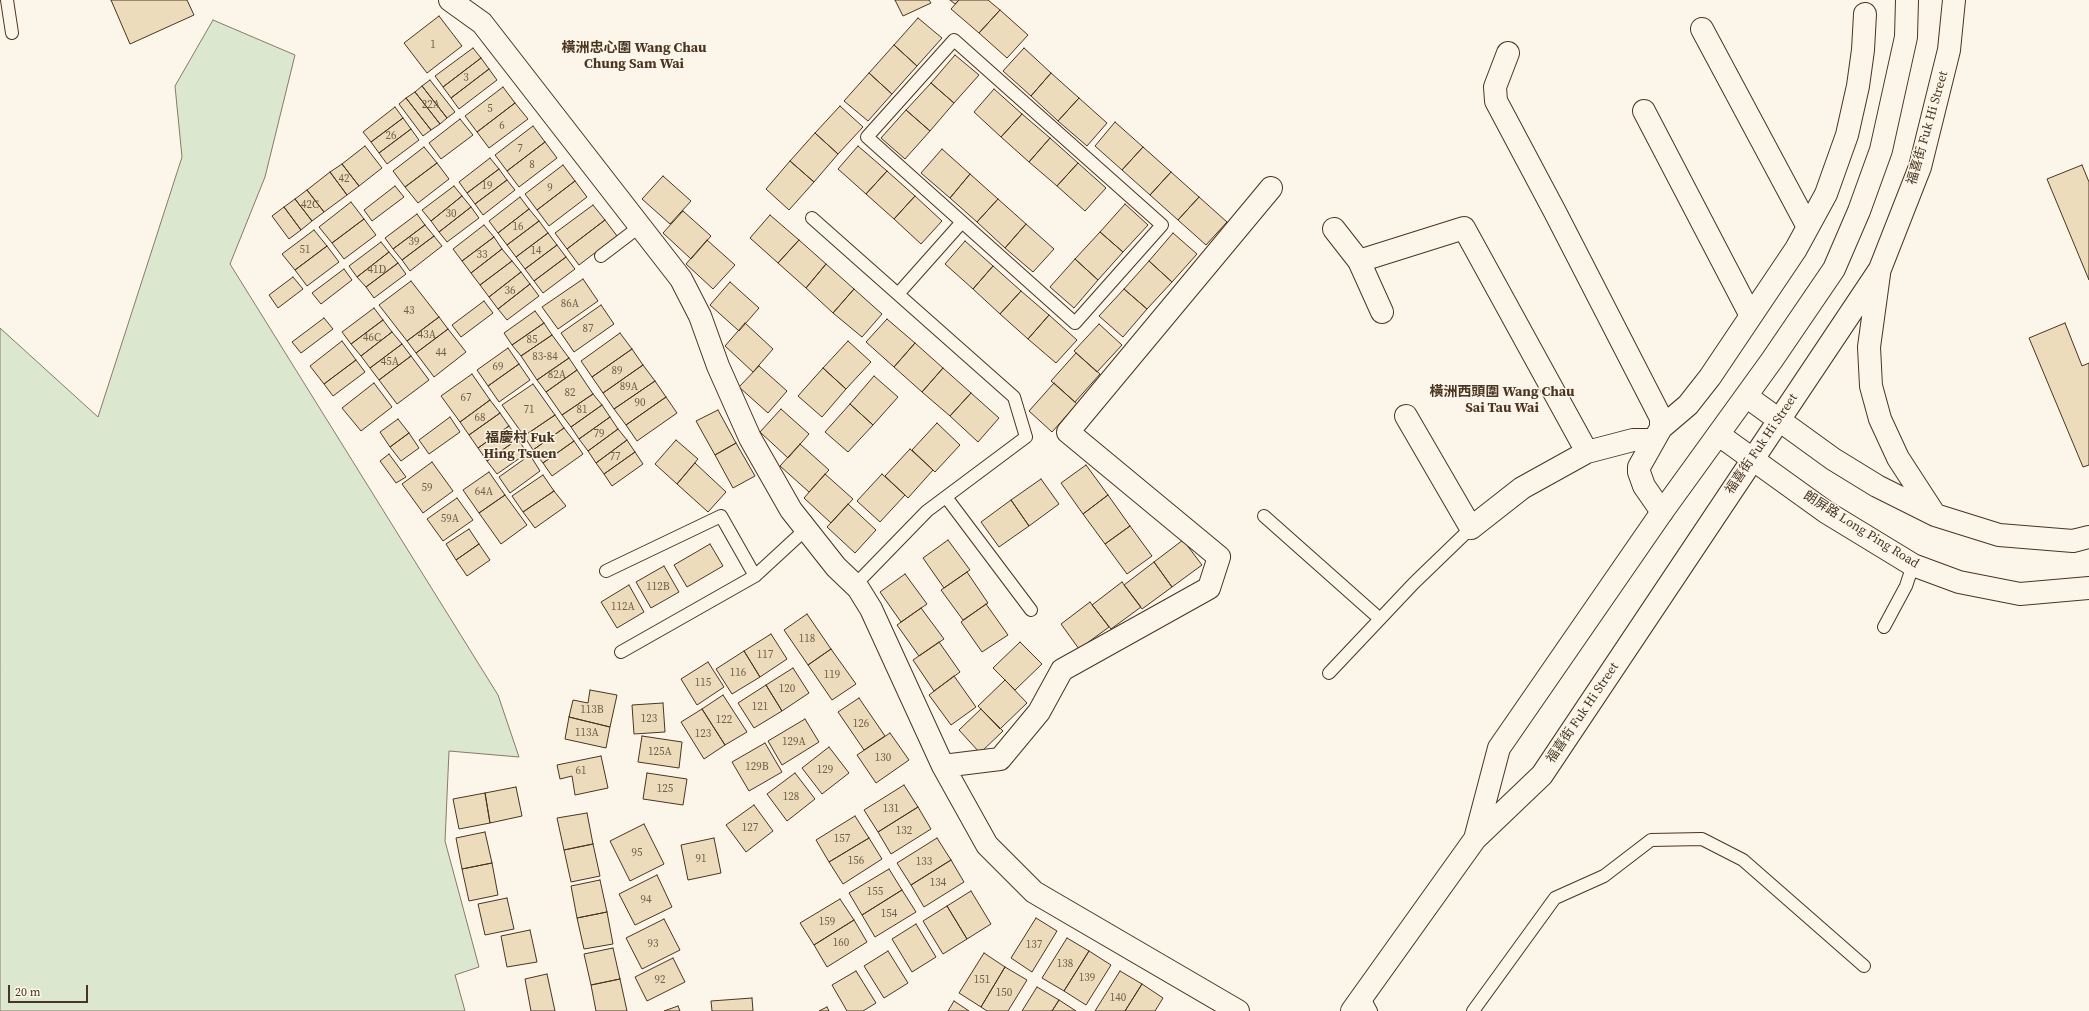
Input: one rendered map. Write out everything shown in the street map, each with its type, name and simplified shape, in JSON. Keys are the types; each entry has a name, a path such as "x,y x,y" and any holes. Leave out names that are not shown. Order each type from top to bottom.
{"street":[{"path":"450,0 482,23 639,227 682,279 700,316 718,366 750,438 791,510 836,567 855,585 871,609 943,766 987,845 1034,892 1238,1011"},
{"name":"福喜街 Fuk Hi Street","path":"1475,839 1499,748 1662,512 1719,435 1834,269 1859,211 1881,150 1906,37 1907,0"},
{"name":"福喜街 Fuk Hi Street","path":"1362,1006 1475,839 1542,775 1751,459 1880,269 1920,167 1949,50 1954,0"},
{"path":"1662,512 1644,486 1639,472 1639,467 1658,434 1688,405 1710,377 1796,250 1826,194 1847,135 1863,50 1865,14"},
{"path":"1702,29 1808,227"},
{"path":"1508,53 1494,87 1496,101 1661,418 1658,434"},
{"path":"1644,112 1751,316"},
{"path":"943,766 1000,759 1039,712 1062,670 1209,588 1219,557 1068,432 1271,188"},
{"path":"1359,260 1464,228 1587,452"},
{"path":"1334,229 1359,260 1382,312"},
{"path":"1880,269 1869,347 1871,386 1880,419 1898,458 1935,515"},
{"path":"1746,396 1833,459 1877,486 1935,515 1999,535 2073,541 2089,537"},
{"path":"1406,416 1471,528 1522,488 1587,452 1658,434"},
{"name":"朗屏路 Long Ping Road","path":"1719,435 1826,512 1914,565 1959,582 2020,594 2089,588"}],"lane":[{"path":"7,0 12,34"},
{"path":"954,40 1162,225 1075,323 962,222 867,137 954,40"},
{"path":"812,218 1014,397 1026,437 927,511 855,585"},
{"path":"898,294 962,222"},
{"path":"601,256 639,227"},
{"path":"946,497 1031,610"},
{"path":"606,571 721,516 755,576"},
{"path":"1264,516 1380,620"},
{"path":"1329,673 1414,583 1471,528"},
{"path":"621,652 755,576 806,529"},
{"path":"1884,627 1906,586 1914,565"},
{"path":"1473,1011 1555,898 1604,876 1651,840 1702,839 1743,860 1864,966"}],"green space":[{"path":"213,20 295,55 265,177 230,264 498,695 519,757 449,751 445,841 479,967 455,975 465,1011 0,1011 0,328 98,417 182,157 175,86"}],"building":[{"path":"111,0 187,0 194,15 130,44"},
{"path":"895,0 929,0 931,3 903,16"},
{"path":"950,0 959,0 955,4"},
{"path":"959,0 988,0 1000,10 979,33 951,9"},
{"path":"1000,10 1028,35 1007,58 979,33"},
{"path":"439,16 462,46 427,73 404,43"},
{"path":"918,18 942,38 917,66 894,45"},
{"path":"894,45 917,66 892,94 869,73"},
{"path":"473,48 481,58 443,87 435,76"},
{"path":"1024,48 1051,73 1031,96 1003,71"},
{"path":"955,55 979,75 954,103 931,83"},
{"path":"481,58 489,69 451,98 443,87"},
{"path":"489,69 497,80 459,109 451,98"},
{"path":"869,73 892,94 868,121 844,101"},
{"path":"1051,73 1079,98 1058,121 1031,96"},
{"path":"430,80 455,112 447,118 422,86"},
{"path":"931,83 954,103 930,131 906,110"},
{"path":"422,86 447,118 440,124 415,92"},
{"path":"503,87 515,103 477,132 465,116"},
{"path":"994,89 1022,114 1001,137 974,112"},
{"path":"415,92 440,124 431,130 406,98"},
{"path":"406,98 431,130 423,136 399,104"},
{"path":"1079,98 1107,123 1087,146 1058,121"},
{"path":"515,103 528,119 489,148 477,132"},
{"path":"840,106 863,127 838,154 815,133"},
{"path":"395,107 403,118 371,142 363,132"},
{"path":"906,110 930,131 905,159 881,138"},
{"path":"1022,114 1050,138 1029,162 1001,137"},
{"path":"403,118 411,129 379,153 371,142"},
{"path":"460,119 473,135 441,159 429,143"},
{"path":"1115,122 1143,147 1122,170 1095,146"},
{"path":"533,126 545,142 507,171 495,155"},
{"path":"411,129 419,140 387,164 379,153"},
{"path":"815,133 838,154 814,182 790,161"},
{"path":"1050,138 1078,163 1057,186 1029,162"},
{"path":"545,142 557,158 519,187 507,171"},
{"path":"365,146 382,168 359,186 342,164"},
{"path":"858,146 887,171 866,194 838,169"},
{"path":"424,147 437,163 405,187 393,171"},
{"path":"1143,147 1171,172 1150,195 1122,170"},
{"path":"942,149 970,174 950,198 921,173"},
{"path":"490,158 499,169 467,193 459,182"},
{"path":"790,161 814,182 789,210 766,189"},
{"path":"437,163 449,179 418,203 405,187"},
{"path":"1078,163 1106,188 1085,211 1057,186"},
{"path":"342,164 359,186 347,195 330,172"},
{"path":"563,165 575,181 537,210 525,194"},
{"path":"2082,165 2089,182 2089,280 2047,179"},
{"path":"499,169 507,180 475,204 467,193"},
{"path":"887,171 915,196 894,219 866,194"},
{"path":"330,172 347,195 324,212 307,190"},
{"path":"1171,172 1199,197 1178,220 1150,195"},
{"path":"970,174 998,199 977,222 950,198"},
{"path":"663,176 691,201 670,224 642,199"},
{"path":"507,180 515,190 483,215 475,204"},
{"path":"575,181 587,197 549,226 537,210"},
{"path":"395,186 404,197 372,221 364,210"},
{"path":"454,186 462,196 431,221 422,210"},
{"path":"307,190 324,212 312,221 295,199"},
{"path":"462,196 471,207 439,232 431,221"},
{"path":"915,196 942,221 921,244 894,219"},
{"path":"520,197 529,209 498,233 489,221"},
{"path":"1199,197 1227,222 1206,245 1178,220"},
{"path":"295,199 312,221 301,230 284,207"},
{"path":"998,199 1026,224 1005,248 977,222"},
{"path":"351,202 364,219 332,243 319,227"},
{"path":"1125,204 1148,225 1123,252 1100,232"},
{"path":"593,205 605,220 567,249 555,233"},
{"path":"284,207 301,230 289,239 272,216"},
{"path":"471,207 479,218 447,242 439,232"},
{"path":"529,209 539,221 507,245 498,233"},
{"path":"683,211 711,236 691,259 663,233"},
{"path":"417,214 425,225 393,249 385,238"},
{"path":"770,215 799,240 778,263 750,238"},
{"path":"364,219 376,235 344,259 332,243"},
{"path":"605,220 617,236 579,265 567,249"},
{"path":"539,221 548,233 516,257 507,245"},
{"path":"1026,224 1054,249 1033,272 1005,248"},
{"path":"425,225 434,236 402,260 393,249"},
{"path":"484,225 494,237 462,261 453,249"},
{"path":"314,230 327,246 295,270 282,254"},
{"path":"1100,232 1123,252 1098,280 1075,259"},
{"path":"548,233 557,245 525,269 516,257"},
{"path":"1173,233 1197,254 1172,282 1149,261"},
{"path":"434,236 442,246 410,271 402,260"},
{"path":"494,237 502,249 471,273 462,261"},
{"path":"707,240 735,265 713,289 686,264"},
{"path":"799,240 826,264 806,288 778,263"},
{"path":"965,241 993,266 973,289 945,264"},
{"path":"381,242 389,252 357,277 349,266"},
{"path":"557,245 566,257 534,281 525,269"},
{"path":"327,246 339,262 307,286 295,270"},
{"path":"502,249 512,261 480,285 471,273"},
{"path":"389,252 398,263 366,287 357,277"},
{"path":"566,257 575,269 543,293 534,281"},
{"path":"1075,259 1098,280 1074,308 1050,287"},
{"path":"512,261 521,272 489,297 480,285"},
{"path":"1149,261 1172,282 1147,309 1124,289"},
{"path":"398,263 406,274 374,298 366,287"},
{"path":"826,264 854,289 833,313 806,288"},
{"path":"993,266 1021,291 1000,314 973,289"},
{"path":"344,269 352,280 321,304 312,293"},
{"path":"521,272 530,284 498,309 489,297"},
{"path":"293,277 303,289 278,308 269,295"},
{"path":"583,279 598,301 558,329 542,307"},
{"path":"411,281 439,317 407,341 379,305"},
{"path":"730,282 759,308 739,331 710,305"},
{"path":"530,284 539,296 507,320 498,309"},
{"path":"854,289 882,314 862,337 833,313"},
{"path":"1124,289 1147,309 1123,337 1099,316"},
{"path":"1021,291 1049,315 1028,339 1000,314"},
{"path":"484,301 493,313 461,337 452,325"},
{"path":"601,305 614,324 574,352 561,333"},
{"path":"374,308 383,320 351,344 342,332"},
{"path":"535,311 544,323 512,345 504,333"},
{"path":"1049,315 1077,340 1056,363 1028,339"},
{"path":"439,317 448,329 416,353 407,341"},
{"path":"324,318 333,329 301,353 292,342"},
{"path":"887,319 915,343 894,367 866,342"},
{"path":"383,320 392,332 361,356 351,344"},
{"path":"544,323 552,335 521,356 512,345"},
{"path":"745,323 773,349 753,372 725,346"},
{"path":"2065,323 2082,366 2089,363 2089,465 2083,467 2029,338"},
{"path":"1099,324 1122,345 1097,372 1074,351"},
{"path":"448,329 466,352 434,377 416,353"},
{"path":"392,332 402,344 370,368 361,356"},
{"path":"620,333 632,349 592,377 581,361"},
{"path":"552,335 569,358 537,380 521,356"},
{"path":"342,341 356,360 324,384 310,366"},
{"path":"848,341 871,362 846,389 823,368"},
{"path":"915,343 943,368 922,392 894,367"},
{"path":"402,344 411,356 379,380 370,368"},
{"path":"508,348 519,364 488,386 477,370"},
{"path":"632,349 643,365 603,393 592,377"},
{"path":"1076,353 1100,374 1075,402 1051,381"},
{"path":"411,356 429,380 397,404 379,380"},
{"path":"569,358 577,370 546,392 537,380"},
{"path":"356,360 365,372 333,396 324,384"},
{"path":"519,364 530,380 499,402 488,386"},
{"path":"643,365 655,381 614,409 603,393"},
{"path":"759,366 787,391 768,413 739,387"},
{"path":"823,368 846,389 822,417 798,396"},
{"path":"943,368 971,393 950,416 922,392"},
{"path":"577,370 593,394 562,415 546,392"},
{"path":"472,374 490,400 460,422 441,396"},
{"path":"874,376 898,397 873,425 850,404"},
{"path":"655,381 666,397 626,425 614,409"},
{"path":"374,383 392,407 361,431 342,408"},
{"path":"1054,383 1077,404 1052,432 1029,411"},
{"path":"533,384 555,415 524,436 502,405"},
{"path":"971,393 999,418 978,442 950,416"},
{"path":"593,394 602,405 571,427 562,415"},
{"path":"666,397 677,413 637,441 626,425"},
{"path":"490,400 500,413 469,435 460,422"},
{"path":"850,404 873,425 848,452 825,432"},
{"path":"602,405 610,417 579,439 571,427"},
{"path":"781,409 809,434 788,458 760,432"},
{"path":"718,410 736,443 715,455 696,421"},
{"path":"500,413 509,426 478,448 469,435"},
{"path":"555,415 564,428 533,450 524,436"},
{"path":"450,417 460,432 429,454 419,440"},
{"path":"610,417 618,429 588,451 579,439"},
{"path":"398,419 409,433 390,447 380,432"},
{"path":"937,423 960,445 935,472 912,450"},
{"path":"509,426 518,439 487,461 478,448"},
{"path":"564,428 574,441 543,463 533,450"},
{"path":"618,429 627,440 596,463 588,451"},
{"path":"409,433 419,448 401,461 390,447"},
{"path":"518,439 527,453 497,474 487,461"},
{"path":"627,440 635,452 604,474 596,463"},
{"path":"676,440 698,459 677,484 655,464"},
{"path":"574,441 583,454 552,476 543,463"},
{"path":"736,443 755,476 733,488 715,455"},
{"path":"800,444 829,470 809,492 780,466"},
{"path":"910,449 933,470 908,498 885,476"},
{"path":"635,452 643,464 612,486 604,474"},
{"path":"389,454 406,477 396,483 380,461"},
{"path":"530,455 540,471 510,493 499,477"},
{"path":"432,462 453,491 423,513 402,484"},
{"path":"695,463 726,492 708,512 677,484"},
{"path":"1086,465 1108,495 1083,514 1061,483"},
{"path":"489,472 505,495 479,513 463,490"},
{"path":"825,474 853,499 831,523 804,498"},
{"path":"882,474 905,495 880,522 857,501"},
{"path":"543,475 554,491 523,512 512,496"},
{"path":"1041,479 1059,504 1029,526 1011,500"},
{"path":"554,491 566,506 535,528 523,512"},
{"path":"505,495 527,525 501,544 479,513"},
{"path":"1108,495 1130,526 1105,544 1083,514"},
{"path":"457,498 473,520 443,541 427,519"},
{"path":"1011,500 1029,526 999,547 981,522"},
{"path":"848,504 876,530 855,553 827,527"},
{"path":"1130,526 1152,556 1127,574 1105,544"},
{"path":"469,529 479,544 456,560 446,544"},
{"path":"948,540 970,570 944,588 923,558"},
{"path":"1183,540 1202,565 1172,587 1154,562"},
{"path":"479,544 490,560 467,576 456,560"},
{"path":"710,544 723,566 687,587 674,565"},
{"path":"1154,562 1172,587 1142,609 1124,585"},
{"path":"664,566 679,592 651,608 636,582"},
{"path":"967,572 988,603 963,620 941,590"},
{"path":"905,574 927,604 901,622 880,592"},
{"path":"1122,582 1141,607 1111,629 1092,605"},
{"path":"629,585 644,612 617,628 601,602"},
{"path":"1090,602 1109,627 1079,649 1061,624"},
{"path":"986,604 1008,635 982,652 961,622"},
{"path":"921,608 944,639 919,656 897,625"},
{"path":"807,614 831,649 808,665 784,630"},
{"path":"771,634 787,659 760,677 744,651"},
{"path":"939,642 960,672 934,691 913,660"},
{"path":"1020,642 1042,664 1015,690 993,668"},
{"path":"831,649 856,684 832,700 808,665"},
{"path":"744,651 760,677 732,694 716,669"},
{"path":"708,662 724,687 697,705 681,679"},
{"path":"793,668 809,693 782,711 766,685"},
{"path":"954,676 976,707 951,725 929,695"},
{"path":"1005,680 1027,703 1000,729 978,706"},
{"path":"766,685 782,711 754,728 738,703"},
{"path":"590,690 617,695 610,727 569,717 573,700 588,703"},
{"path":"723,695 747,732 725,745 702,709"},
{"path":"859,698 885,736 864,750 838,712"},
{"path":"663,703 665,732 634,734 632,705"},
{"path":"702,709 725,745 704,759 681,722"},
{"path":"981,709 1003,731 980,753 959,730"},
{"path":"569,717 610,727 606,748 565,739"},
{"path":"805,719 819,742 782,765 768,741"},
{"path":"890,733 909,760 876,783 857,755"},
{"path":"642,736 682,742 679,768 638,762"},
{"path":"765,743 782,772 749,791 732,762"},
{"path":"829,747 849,773 822,794 802,768"},
{"path":"601,756 608,788 575,795 572,776 560,779 557,765"},
{"path":"647,773 687,779 683,805 643,799"},
{"path":"795,773 815,799 787,821 767,794"},
{"path":"904,785 918,807 878,832 864,810"},
{"path":"516,787 522,816 490,823 485,793"},
{"path":"485,793 490,823 459,829 453,799"},
{"path":"754,805 773,831 746,852 726,825"},
{"path":"918,807 931,829 891,854 878,832"},
{"path":"587,813 593,844 564,850 557,818"},
{"path":"855,816 869,838 829,862 816,840"},
{"path":"644,824 664,864 630,881 610,841"},
{"path":"485,832 492,863 462,869 456,838"},
{"path":"714,838 721,873 688,880 681,845"},
{"path":"869,838 882,859 843,884 829,862"},
{"path":"937,838 951,860 911,885 897,863"},
{"path":"593,844 600,876 571,882 564,850"},
{"path":"951,860 964,882 924,907 911,885"},
{"path":"492,863 498,895 469,901 462,869"},
{"path":"889,869 902,890 862,915 849,893"},
{"path":"657,875 672,907 635,925 619,894"},
{"path":"600,880 607,912 577,918 571,886"},
{"path":"902,890 916,912 875,937 862,915"},
{"path":"971,891 991,924 967,939 947,906"},
{"path":"507,898 514,929 485,935 478,904"},
{"path":"840,899 854,920 814,945 800,923"},
{"path":"947,906 967,939 943,954 923,921"},
{"path":"607,912 613,944 584,949 577,918"},
{"path":"1036,918 1057,931 1032,972 1011,958"},
{"path":"664,919 680,950 642,969 626,938"},
{"path":"854,920 867,942 827,967 814,945"},
{"path":"916,924 936,957 912,972 892,939"},
{"path":"530,930 537,962 507,967 501,936"},
{"path":"1067,938 1089,951 1064,991 1042,978"},
{"path":"613,948 620,979 591,985 584,954"},
{"path":"888,951 908,983 884,998 864,966"},
{"path":"1089,951 1111,965 1086,1005 1064,991"},
{"path":"984,953 1005,967 981,1007 959,993"},
{"path":"673,958 685,982 647,1001 635,977"},
{"path":"1005,967 1027,980 1008,1011 987,1011 981,1007"},
{"path":"856,971 876,1003 863,1011 847,1011 832,985"},
{"path":"1120,971 1142,984 1125,1011 1095,1011"},
{"path":"547,974 555,1011 531,1011 525,979"},
{"path":"620,979 627,1011 596,1011 591,985"},
{"path":"1142,984 1163,998 1155,1011 1125,1011"},
{"path":"1037,987 1059,1000 1052,1011 1022,1011"},
{"path":"752,998 753,1011 712,1011 711,1001"},
{"path":"1059,1000 1076,1011 1052,1011"},
{"path":"954,1001 969,1011 948,1011"},
{"path":"678,1006 680,1011 664,1011"},
{"path":"827,1007 829,1011 819,1011"}],"district":[{"name":"橫洲忠心圍 Wang Chau Chung Sam Wai","path":"634,56"},
{"name":"橫洲西頭圍 Wang Chau Sai Tau Wai","path":"1502,400"},
{"name":"福慶村 Fuk Hing Tsuen","path":"520,446"}]}
